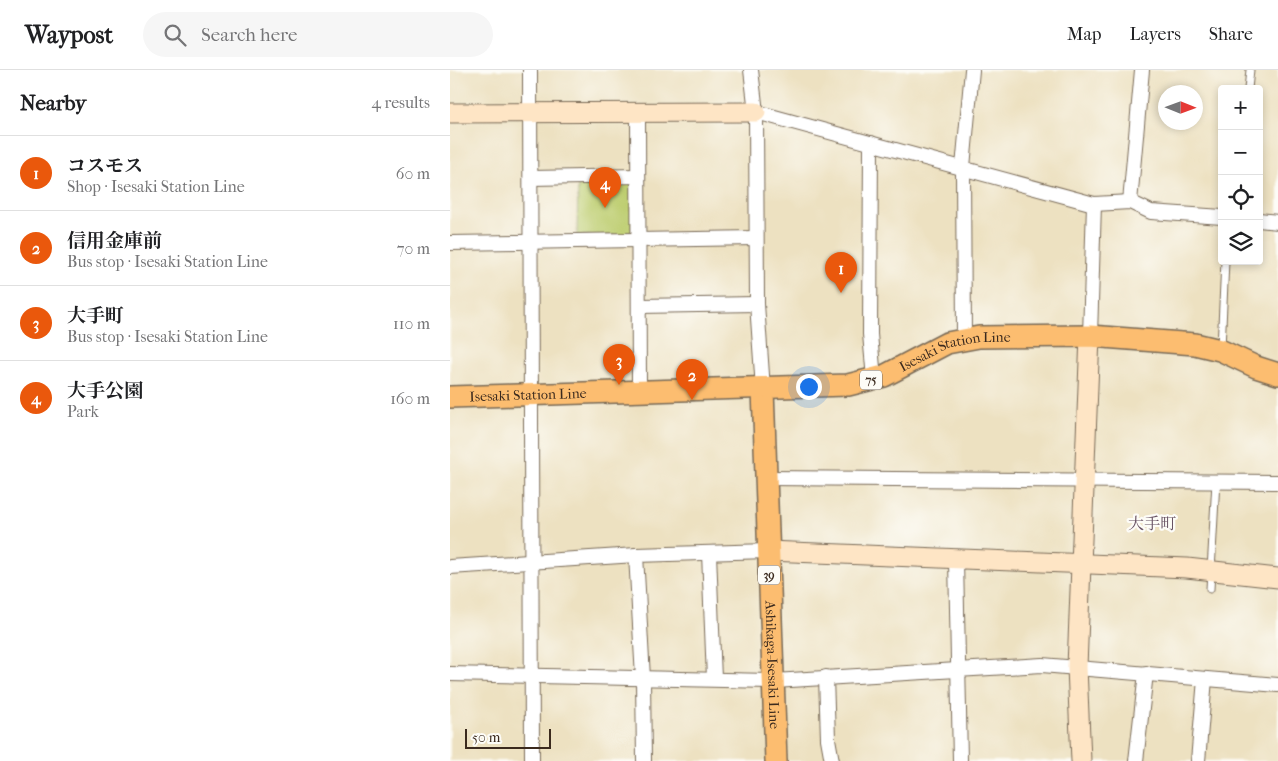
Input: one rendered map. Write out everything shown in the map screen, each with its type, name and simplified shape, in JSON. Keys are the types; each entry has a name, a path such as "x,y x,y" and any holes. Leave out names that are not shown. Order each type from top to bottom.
{"main road":[{"name":"Isesaki Station Line","path":"450,397 848,385 874,379 934,349 964,339 1090,336 1195,344 1220,350 1256,367 1278,374"},
{"name":"Ashikaga-Isesaki Line","path":"763,389 776,761"}],"street":[{"path":"530,70 532,761"},
{"path":"751,70 756,112 757,304 763,389"},
{"path":"964,339 963,167 972,70"},
{"path":"1130,202 1142,70"},
{"path":"450,113 756,112 1094,204 1130,202 1150,212 1218,217"},
{"path":"638,113 639,392"},
{"path":"871,143 870,334 874,379"},
{"path":"531,178 638,176"},
{"path":"1081,761 1077,667 1094,204"},
{"path":"1263,220 1278,222"},
{"path":"450,242 756,238"},
{"path":"639,306 757,304"},
{"path":"765,478 1278,482"},
{"path":"450,567 636,556 768,551 1080,565 1211,579 1278,578"},
{"path":"709,553 714,679"},
{"path":"636,556 643,678 644,761"},
{"path":"956,559 960,761"},
{"path":"450,674 774,681 1042,665 1278,685"},
{"path":"1136,761 1146,673"},
{"path":"826,677 828,739 832,761"},
{"path":"1198,761 1205,679"}],"lane":[{"path":"1248,85 1250,70"},
{"path":"1220,350 1225,265"},
{"path":"1211,579 1216,481"}],"green space":[{"path":"629,180 632,185 632,231 628,235 577,236 578,181"}],"place":[{"name":"大手公園","path":"605,208"},
{"name":"コスモス","path":"841,293"},
{"name":"大手町","path":"619,385"},
{"name":"信用金庫前","path":"692,400"}],"district":[{"name":"大手町","path":"1152,523"}]}
